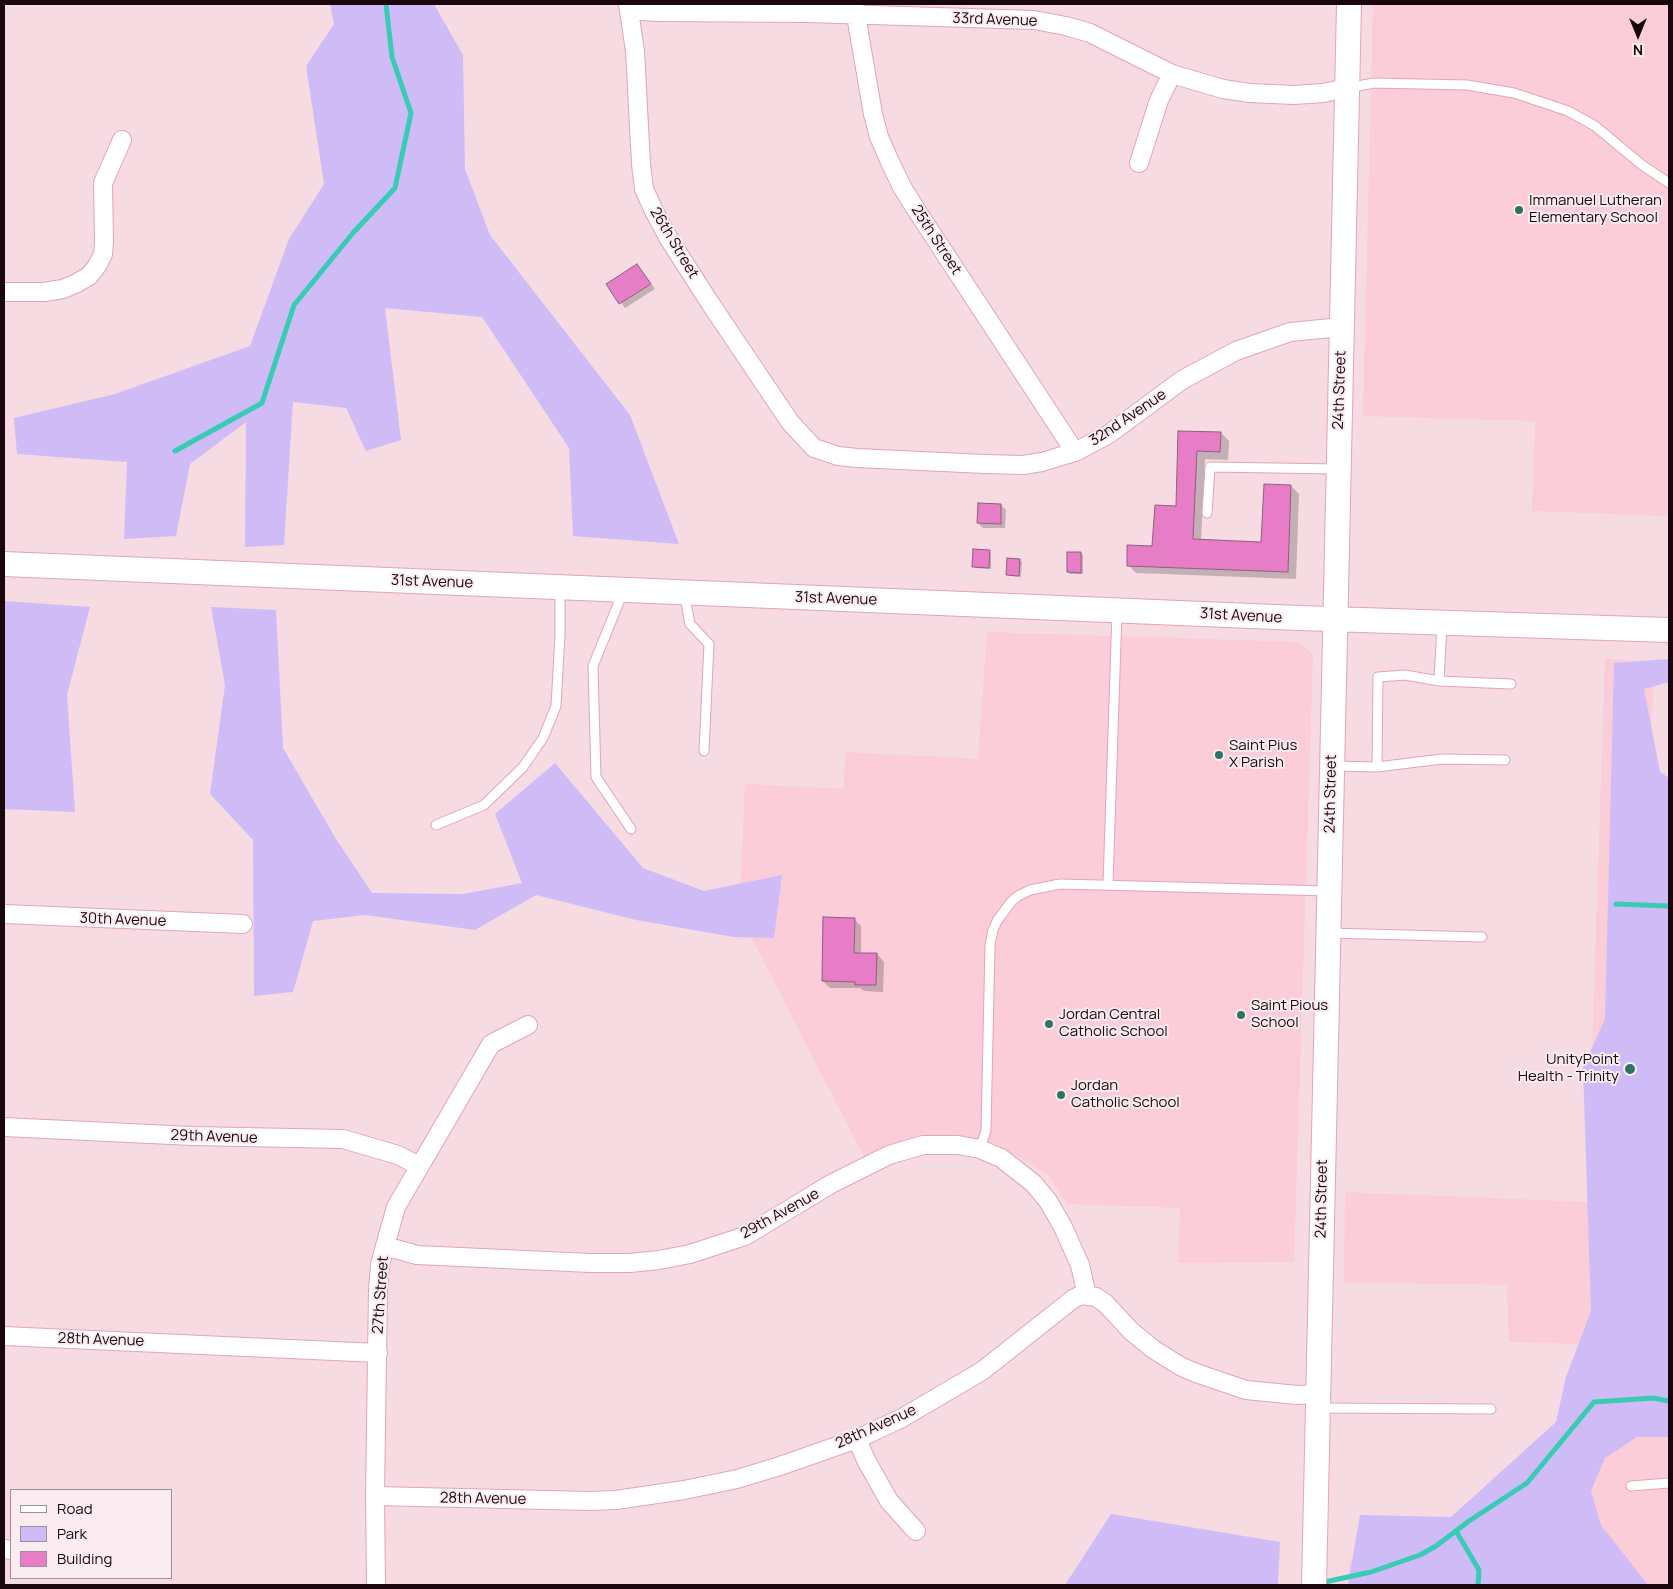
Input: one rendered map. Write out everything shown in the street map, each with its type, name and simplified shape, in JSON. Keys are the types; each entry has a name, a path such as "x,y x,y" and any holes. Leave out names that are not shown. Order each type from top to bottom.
{"street":[{"name":"24th Street","path":"1314,1585 1349,4"},
{"name":"33rd Avenue","path":"629,7 657,12 807,13 855,10 1034,20 1090,33 1172,74 1223,89 1250,93 1294,95 1323,93 1347,88"},
{"name":"26th Street","path":"629,7 635,51 644,189 669,239 700,287 790,422 814,448"},
{"name":"25th Street","path":"855,10 873,114 880,137 898,179 1075,452"},
{"path":"1140,163 1159,100 1172,74"},
{"path":"4,292 44,292 63,289 88,276 97,266 104,242 103,183 122,140"},
{"name":"32nd Avenue","path":"814,448 838,456 858,458 1023,465 1042,462 1075,452 1109,434 1182,380 1236,351 1290,332 1342,327"},
{"name":"31st Avenue","path":"4,564 1442,624 1669,630"},
{"name":"30th Avenue","path":"4,914 243,924"},
{"name":"27th Street","path":"376,1585 375,1496 379,1282 380,1265 385,1246 396,1207 491,1044 528,1025"},
{"name":"29th Avenue","path":"4,1127 209,1137 343,1139 398,1155 419,1166"},
{"name":"29th Avenue","path":"385,1246 417,1255 590,1263 630,1263 659,1260 690,1254 745,1236 831,1184 888,1155 923,1145 958,1145 980,1149 1001,1158 1033,1183 1048,1202 1063,1227 1080,1265 1087,1295"},
{"name":"28th Avenue","path":"375,1496 562,1501 616,1500 684,1490 737,1479 857,1439 916,1410 982,1372 1073,1299 1081,1295 1087,1295"},
{"path":"1087,1295 1096,1297 1104,1303 1131,1331 1153,1349 1196,1374 1246,1390 1297,1395 1318,1401"},
{"name":"28th Avenue","path":"4,1336 378,1353"},
{"path":"857,1439 866,1460 889,1501 916,1531"}],"lane":[{"path":"1347,88 1374,83 1467,85 1514,93 1568,111 1594,126 1642,165 1669,183"},
{"path":"1207,513 1210,467 1338,469"},
{"path":"436,825 484,805 523,767 543,738 556,706 560,635 560,587"},
{"path":"624,590 593,666 596,777 631,828"},
{"path":"684,592 690,624 708,644 704,751"},
{"path":"1108,884 1117,610"},
{"path":"1439,682 1442,624"},
{"path":"1377,767 1378,678 1405,676 1439,682 1511,684"},
{"path":"1332,766 1377,767 1442,759 1505,760"},
{"path":"980,1149 986,1130 990,945 997,920 1010,902 1030,890 1060,884 1329,891"},
{"path":"1328,933 1482,937"},
{"path":"1318,1401 1491,1409"},
{"path":"1631,1486 1669,1483"}],"shaded area":[{"name":"Immanuel Lutheran Elementary School","path":"1373,4 1669,4 1669,516 1532,511 1535,421 1363,416"},
{"name":"Jordan Central Catholic School","path":"987,632 1299,642 1313,655 1294,1262 1178,1263 1180,1208 1067,1204 1048,1175 996,1144 919,1135 864,1157 739,913 745,784 844,789 845,752 978,759"},
{"name":"UnityPoint Health - Trinity","path":"1605,658 1654,663 1643,935 1669,936 1669,1585 1348,1585 1350,1559 1469,1560 1580,1425 1583,1344 1509,1342 1507,1285 1344,1282 1345,1192 1587,1202"}],"green space":[{"path":"330,4 434,4 463,55 465,169 490,235 630,415 679,544 573,536 569,448 482,317 385,308 401,440 366,451 346,408 293,402 284,545 245,547 246,422 190,464 176,536 124,539 127,462 17,454 14,418 115,394 250,346 289,239 324,184 306,66 334,24"},
{"path":"4,601 90,607 67,695 75,812 4,809"},
{"path":"211,607 276,610 283,748 336,839 372,893 463,894 522,883 495,814 555,763 643,868 704,891 782,875 774,938 734,937 636,920 536,895 475,930 365,915 313,921 293,992 254,996 253,840 210,794 225,685"},
{"name":"UnityPoint Health - Trinity","path":"1669,659 1669,682 1644,689 1660,772 1669,778 1669,1437 1637,1437 1605,1458 1591,1491 1601,1525 1648,1585 1348,1585 1360,1515 1451,1517 1556,1422 1566,1377 1591,1311 1583,1068 1605,1019 1614,663"},
{"path":"1111,1514 1280,1542 1278,1585 1065,1585"}],"building":[{"path":"637,264 651,284 619,304 606,284"},
{"path":"1178,431 1221,432 1220,452 1197,451 1193,539 1261,542 1264,484 1291,485 1288,572 1127,566 1127,545 1152,546 1155,505 1176,506"},
{"path":"978,503 1001,504 1001,524 977,523"},
{"path":"973,549 990,550 989,568 972,567"},
{"path":"1067,552 1081,552 1081,573 1067,572"},
{"path":"1007,558 1020,559 1019,576 1006,575"},
{"path":"823,917 855,918 854,953 877,953 876,985 855,985 855,982 822,981"}],"waterway":[{"path":"175,451 262,403 294,305 353,233 395,188 411,113 392,57 386,4"},
{"path":"1616,904 1669,906"},
{"path":"1320,1583 1371,1572 1420,1555 1436,1546 1469,1521 1527,1483 1594,1402 1653,1398 1669,1401"},
{"path":"1456,1531 1479,1570 1478,1585"}],"place":[{"name":"Immanuel Lutheran Elementary School","path":"1519,210"},
{"name":"Saint Pius X Parish","path":"1219,755"},
{"name":"Saint Pious School","path":"1241,1015"},
{"name":"Jordan Central Catholic School","path":"1049,1024"},
{"name":"UnityPoint Health - Trinity","path":"1630,1069"},
{"name":"Jordan Catholic School","path":"1061,1095"}]}
